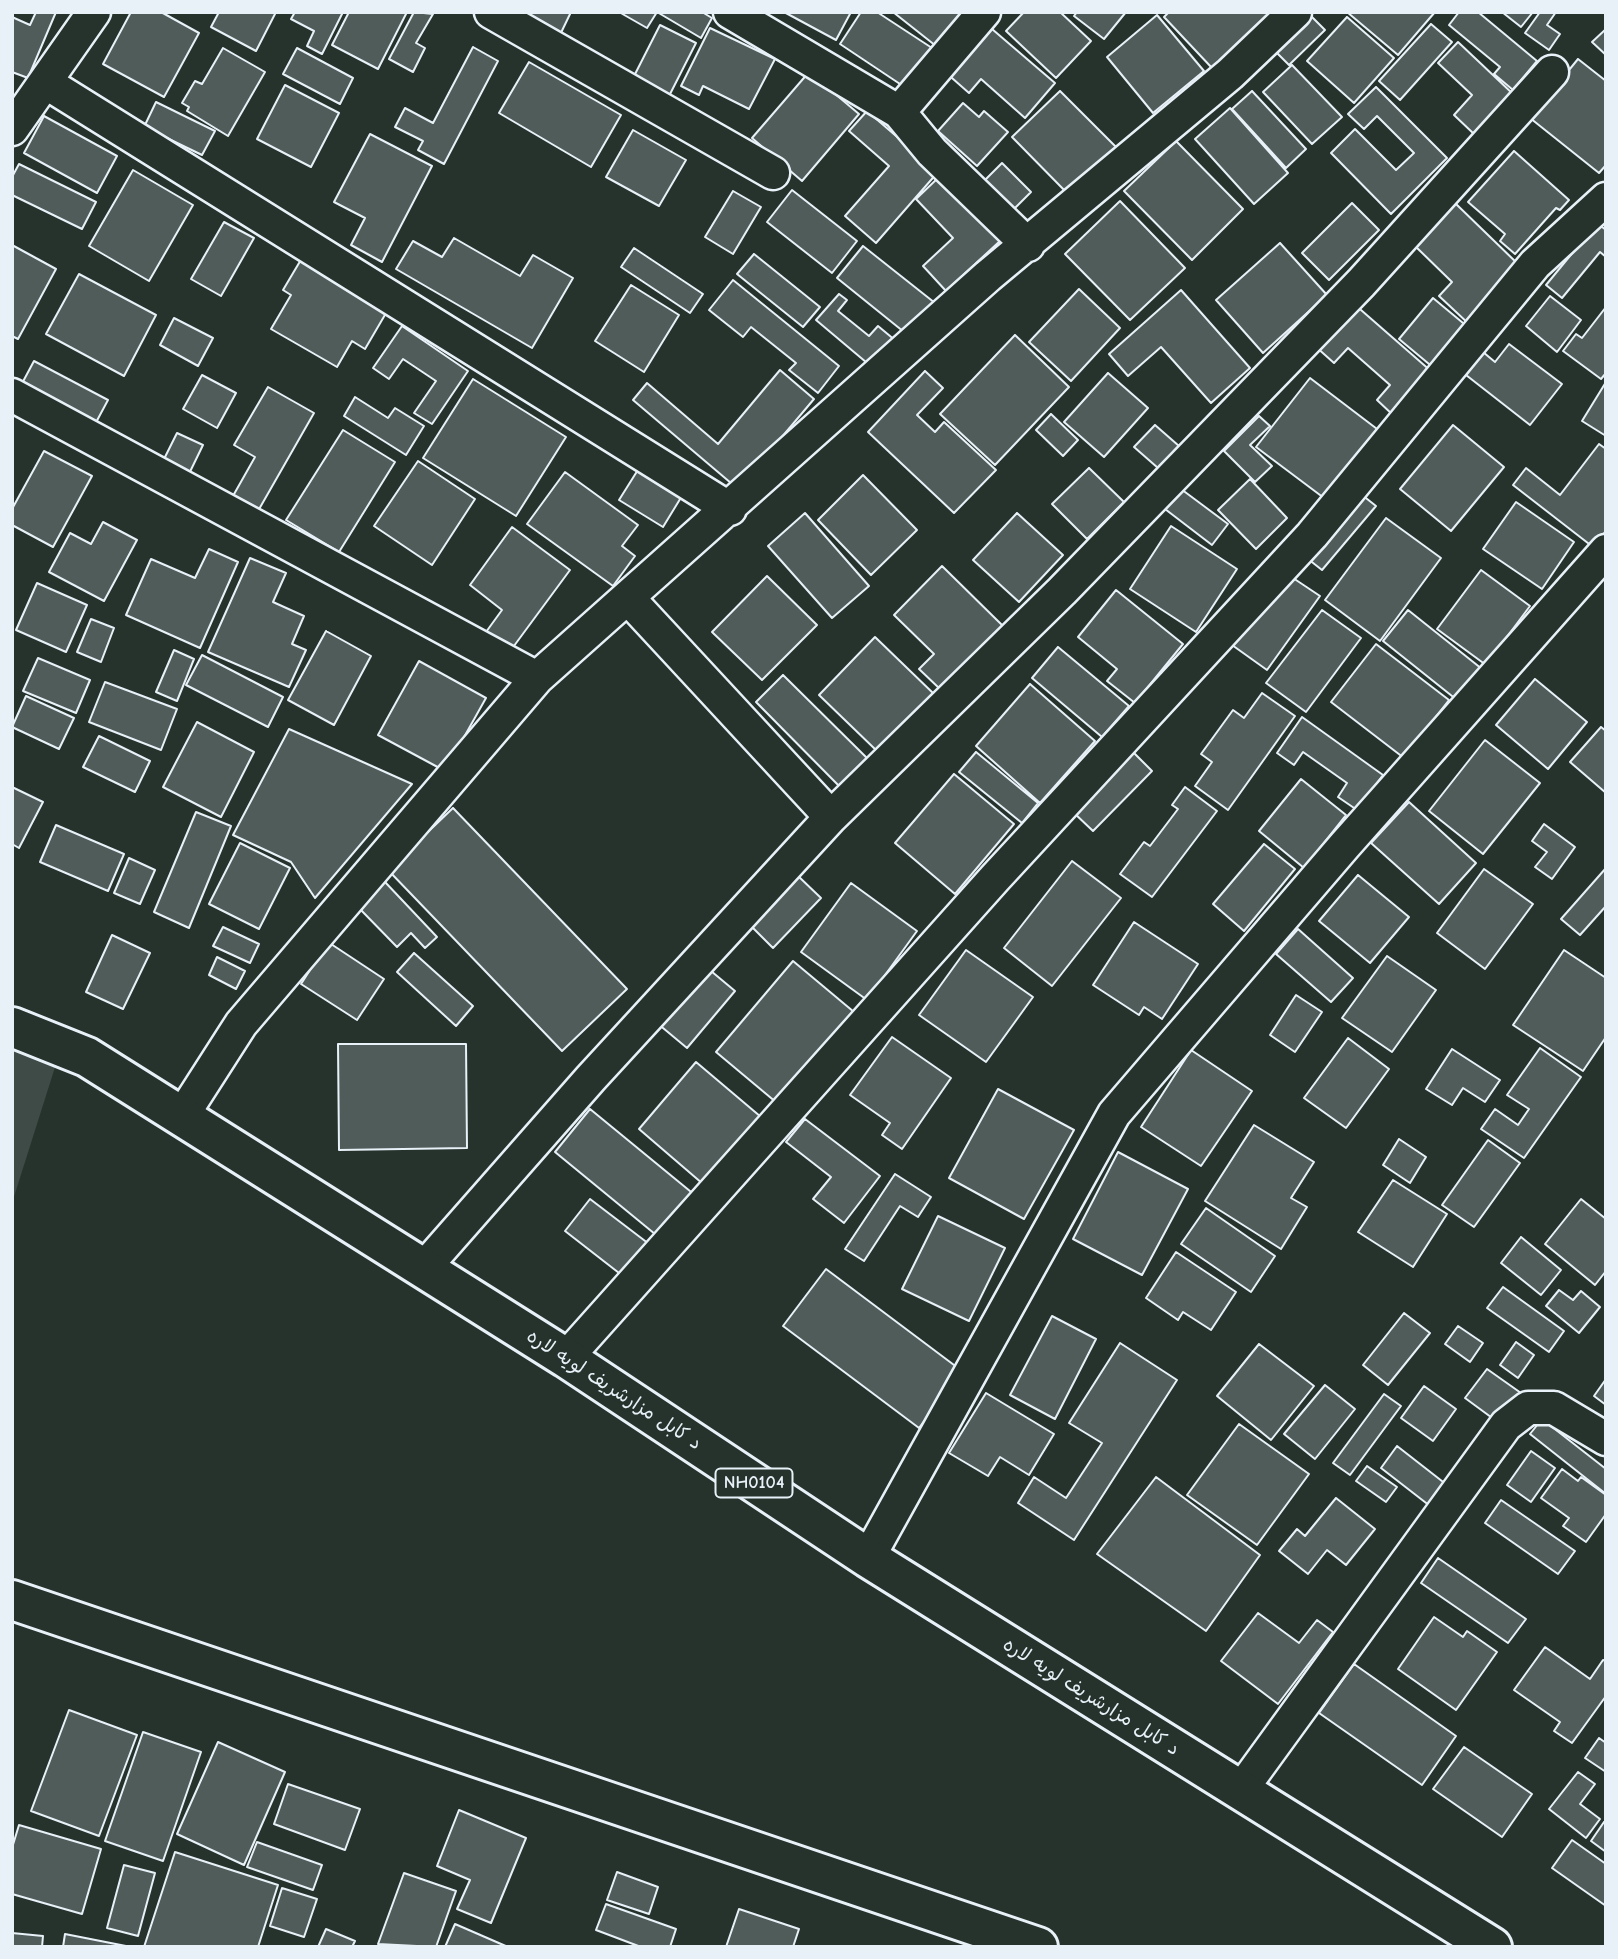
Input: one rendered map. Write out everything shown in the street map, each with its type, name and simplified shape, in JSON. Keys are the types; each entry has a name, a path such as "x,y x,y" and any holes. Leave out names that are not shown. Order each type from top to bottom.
{"highway":[{"name":"د کابل مزارشریف لویه لاره","path":"12,1027 87,1057 566,1359 868,1558 1492,1947"},
{"path":"12,1600 1038,1947"}],"street":[{"path":"12,129 94,12"},
{"path":"491,12 773,173"},
{"path":"899,112 984,12"},
{"path":"181,1116 241,1024 537,678 730,509 988,276 1230,74 1295,12"},
{"path":"737,14 899,112 932,152 1028,245"},
{"path":"424,1268 591,1078 831,817 1062,590 1352,293 1552,72"},
{"path":"45,82 730,509"},
{"path":"566,1359 995,878 1312,536 1535,264 1606,199"},
{"path":"12,395 537,678"},
{"path":"868,1558 1114,1114 1345,845 1606,551"},
{"path":"628,598 831,817"},
{"path":"1241,1790 1506,1425 1528,1408 1554,1408 1606,1439"}],"shaded area":[{"path":"12,1048 56,1064 12,1203"}],"building":[{"path":"36,12 56,12 28,78 12,72 12,17 30,25"},
{"path":"131,12 161,12 199,33 164,97 103,64"},
{"path":"219,12 276,12 256,51 211,27"},
{"path":"295,12 343,12 322,54 307,46 314,31 291,19"},
{"path":"349,12 407,12 378,69 332,45"},
{"path":"414,12 433,14 416,43 425,48 413,72 389,59"},
{"path":"506,12 571,12 558,39"},
{"path":"619,12 657,12 647,28"},
{"path":"657,12 702,12 712,18 701,38"},
{"path":"784,12 851,12 836,40"},
{"path":"861,12 877,12 932,48 906,88 840,44"},
{"path":"893,12 964,12 936,46"},
{"path":"1024,12 1060,12 1091,41 1056,78 1006,31"},
{"path":"1077,12 1126,12 1104,39 1074,16"},
{"path":"1169,12 1272,12 1212,68 1164,17"},
{"path":"1347,12 1435,12 1398,55"},
{"path":"1459,12 1478,12 1537,61 1513,90 1494,74 1500,67 1449,25"},
{"path":"1502,12 1533,12 1521,27"},
{"path":"1540,12 1556,12 1547,25 1560,34 1549,50 1525,33"},
{"path":"1309,14 1325,30 1289,65 1273,49"},
{"path":"1157,15 1204,71 1153,113 1107,57"},
{"path":"1347,17 1394,58 1354,103 1307,61"},
{"path":"985,23 1055,83 1025,118 981,79 969,93 944,71"},
{"path":"1431,24 1452,42 1400,100 1379,81"},
{"path":"660,25 696,43 667,100 631,82"},
{"path":"710,28 775,59 749,109 703,86 699,95 681,86"},
{"path":"1606,29 1606,55 1592,42"},
{"path":"1458,42 1513,94 1474,134 1454,115 1472,95 1438,63"},
{"path":"473,47 498,61 444,164 418,150 423,141 395,127 405,108 433,123"},
{"path":"223,48 265,72 228,136 187,111 189,107 182,103 195,81 202,84"},
{"path":"297,48 353,78 340,104 283,74"},
{"path":"1578,59 1606,81 1606,165 1599,173 1530,118"},
{"path":"529,62 621,115 591,167 499,113"},
{"path":"1292,65 1342,117 1312,144 1263,92"},
{"path":"809,72 859,114 802,181 752,138"},
{"path":"285,85 339,113 311,167 257,139"},
{"path":"1376,87 1447,158 1391,214 1331,153 1355,129 1396,170 1414,153 1377,116 1364,129 1348,114"},
{"path":"1060,91 1117,148 1069,195 1012,137"},
{"path":"1252,91 1306,149 1286,168 1232,109"},
{"path":"156,102 215,131 202,155 144,127"},
{"path":"963,103 979,117 984,111 1008,132 977,166 938,131"},
{"path":"1230,108 1288,173 1254,204 1195,139"},
{"path":"867,111 938,172 876,243 845,216 889,166 849,131"},
{"path":"44,116 117,156 97,193 24,153"},
{"path":"633,130 686,160 659,206 606,177"},
{"path":"370,134 432,166 382,262 351,245 365,218 334,202"},
{"path":"1176,141 1243,209 1192,260 1124,191"},
{"path":"1514,151 1569,200 1560,210 1556,208 1515,254 1500,241 1505,234 1468,202"},
{"path":"1002,163 1031,192 1012,211 983,182"},
{"path":"19,164 96,202 82,229 12,195 12,177"},
{"path":"133,170 193,205 149,281 89,246"},
{"path":"939,177 1000,241 946,291 923,266 953,238 916,199"},
{"path":"792,190 857,241 832,273 767,222"},
{"path":"733,191 761,207 733,254 705,237"},
{"path":"1120,201 1185,268 1130,320 1065,254"},
{"path":"1352,203 1379,230 1329,280 1302,253"},
{"path":"1455,203 1519,265 1470,325 1439,296 1452,282 1414,245"},
{"path":"224,222 254,238 221,296 191,279"},
{"path":"1597,223 1606,230 1606,257 1600,252 1562,298 1546,285"},
{"path":"454,238 520,276 533,255 573,278 532,348 396,269 413,241 442,257"},
{"path":"1280,243 1327,295 1263,353 1216,300"},
{"path":"12,245 56,269 18,339 12,336"},
{"path":"863,246 935,303 909,336 837,278"},
{"path":"634,248 703,294 690,313 621,267"},
{"path":"754,254 820,307 803,327 737,274"},
{"path":"302,258 389,308 365,349 352,341 337,367 271,329 291,295 283,290"},
{"path":"79,274 156,315 124,376 46,334"},
{"path":"733,280 839,366 818,393 789,370 796,363 751,327 743,337 709,310"},
{"path":"631,285 679,315 644,372 595,341"},
{"path":"1079,289 1120,328 1071,381 1029,342"},
{"path":"1181,290 1250,368 1211,403 1161,347 1128,376 1109,354"},
{"path":"839,294 847,300 838,311 869,336 878,326 896,341 873,368 816,320"},
{"path":"1550,296 1581,320 1557,352 1526,326"},
{"path":"1433,298 1469,328 1435,369 1399,339"},
{"path":"1353,303 1432,372 1393,415 1377,400 1390,385 1348,348 1334,363 1315,346"},
{"path":"1606,307 1606,373 1601,379 1563,351 1576,334 1582,338"},
{"path":"174,318 213,338 198,366 160,345"},
{"path":"402,326 468,371 432,424 414,413 436,381 403,359 389,379 373,368"},
{"path":"1015,335 1069,387 995,465 940,414"},
{"path":"1509,344 1562,384 1530,425 1466,375 1483,352 1495,362"},
{"path":"34,361 108,400 93,428 19,389"},
{"path":"780,370 814,399 738,489 633,400 647,383 718,444"},
{"path":"925,371 943,388 917,415 935,432 944,422 996,470 954,513 868,432"},
{"path":"1108,373 1148,408 1104,457 1064,422"},
{"path":"202,375 236,393 217,428 183,409"},
{"path":"1310,378 1381,432 1328,501 1256,447"},
{"path":"473,379 566,437 516,516 423,458"},
{"path":"1606,382 1606,436 1582,421"},
{"path":"268,387 314,413 254,518 229,503 255,457 234,445"},
{"path":"355,397 388,418 395,408 424,426 406,455 344,416"},
{"path":"1051,414 1078,440 1063,456 1036,430"},
{"path":"1259,416 1270,426 1250,445 1272,466 1255,482 1224,451"},
{"path":"1155,425 1179,446 1158,468 1134,447"},
{"path":"1453,425 1504,467 1451,531 1400,489"},
{"path":"343,430 395,462 339,552 286,520"},
{"path":"177,433 203,445 185,482 159,469"},
{"path":"1599,444 1606,449 1606,531 1593,547 1513,485 1526,468 1560,495"},
{"path":"44,451 92,476 53,547 12,525 12,509"},
{"path":"418,461 475,499 432,565 374,526"},
{"path":"641,465 685,491 663,527 619,500"},
{"path":"1089,468 1124,502 1087,539 1052,504"},
{"path":"565,472 638,525 622,546 635,556 613,586 527,524"},
{"path":"863,475 917,530 871,575 818,520"},
{"path":"1250,479 1287,518 1256,549 1218,510"},
{"path":"1181,489 1228,524 1212,545 1165,509"},
{"path":"1357,491 1376,506 1322,570 1303,555"},
{"path":"1516,502 1574,542 1542,589 1483,549"},
{"path":"805,513 869,586 832,618 768,546"},
{"path":"1017,513 1063,555 1019,602 973,560"},
{"path":"1386,518 1441,558 1380,641 1325,600"},
{"path":"103,522 137,540 104,601 49,572 70,533 91,544"},
{"path":"1171,526 1237,569 1196,632 1130,589"},
{"path":"512,527 570,570 511,650 486,632 502,610 470,585"},
{"path":"209,549 238,562 200,648 126,615 151,559 195,578"},
{"path":"250,558 286,573 273,602 304,616 292,644 306,650 289,687 208,652"},
{"path":"942,566 1003,626 940,689 919,669 934,654 894,615"},
{"path":"1481,570 1530,606 1486,665 1437,629"},
{"path":"1284,572 1320,596 1267,670 1232,645"},
{"path":"767,576 817,625 762,680 712,632"},
{"path":"37,583 87,605 66,652 16,630"},
{"path":"1116,590 1183,644 1135,703 1107,681 1117,669 1078,637"},
{"path":"1322,610 1361,638 1306,712 1266,683"},
{"path":"1408,610 1482,669 1457,700 1383,641"},
{"path":"91,619 114,628 101,662 77,652"},
{"path":"326,631 371,656 334,725 288,700"},
{"path":"875,637 934,694 878,752 819,695"},
{"path":"1376,644 1449,700 1404,758 1331,702"},
{"path":"1058,647 1129,706 1102,737 1032,678"},
{"path":"174,650 194,659 177,701 156,692"},
{"path":"202,655 283,697 268,727 186,685"},
{"path":"38,658 90,680 76,713 23,691"},
{"path":"419,661 486,698 445,771 378,735"},
{"path":"783,675 873,764 845,792 756,702"},
{"path":"1535,679 1587,722 1548,769 1496,725"},
{"path":"105,682 177,709 161,750 89,722"},
{"path":"1030,684 1095,741 1040,803 976,746"},
{"path":"1262,693 1295,716 1228,810 1195,786 1212,762 1201,754 1233,710 1244,718"},
{"path":"26,696 74,718 59,749 12,727"},
{"path":"1302,717 1383,775 1357,810 1338,797 1347,783 1303,752 1294,765 1277,753"},
{"path":"197,722 254,752 221,817 163,787"},
{"path":"1601,727 1606,731 1606,793 1570,762"},
{"path":"289,729 412,784 315,898 291,862 233,835"},
{"path":"99,736 150,761 135,792 83,767"},
{"path":"1485,740 1540,783 1483,854 1429,811"},
{"path":"976,752 1038,803 1022,823 959,772"},
{"path":"1133,752 1152,771 1093,831 1073,812"},
{"path":"954,774 1014,824 955,894 895,843"},
{"path":"1301,779 1346,815 1304,868 1259,831"},
{"path":"12,787 43,802 19,848 12,844"},
{"path":"1185,787 1217,811 1152,897 1120,874 1144,842 1150,846 1178,809 1172,805"},
{"path":"1409,802 1476,863 1439,904 1371,843"},
{"path":"453,808 627,989 562,1051 388,870"},
{"path":"196,812 231,826 189,928 154,912"},
{"path":"1544,824 1575,847 1552,879 1535,867 1547,852 1532,841"},
{"path":"56,825 124,854 108,891 40,862"},
{"path":"240,843 290,868 259,929 209,904"},
{"path":"1264,844 1295,869 1244,931 1213,904"},
{"path":"129,858 155,870 140,904 114,893"},
{"path":"1072,861 1121,898 1052,986 1004,948"},
{"path":"1606,868 1606,906 1580,935 1561,919"},
{"path":"1484,869 1533,904 1485,969 1437,933"},
{"path":"797,875 821,898 773,948 750,925"},
{"path":"1358,875 1409,917 1370,963 1319,921"},
{"path":"385,882 437,937 425,948 411,933 397,947 358,907"},
{"path":"851,883 917,931 867,1000 801,952"},
{"path":"1134,922 1198,964 1162,1019 1144,1007 1139,1015 1093,985"},
{"path":"223,927 259,944 250,963 213,946"},
{"path":"1298,929 1353,978 1331,1002 1276,954"},
{"path":"112,935 150,953 123,1009 86,992"},
{"path":"328,942 384,979 357,1020 301,984"},
{"path":"966,950 1033,997 986,1062 919,1015"},
{"path":"1564,950 1606,978 1606,1037 1583,1071 1513,1025"},
{"path":"414,953 473,1006 456,1026 397,972"},
{"path":"1387,956 1436,990 1392,1052 1342,1018"},
{"path":"217,957 245,971 236,989 209,975"},
{"path":"793,961 854,1012 777,1103 716,1052"},
{"path":"705,966 735,991 687,1048 657,1023"},
{"path":"1296,995 1322,1012 1295,1052 1270,1035"},
{"path":"892,1037 951,1078 902,1149 882,1135 890,1123 850,1095"},
{"path":"1348,1038 1389,1069 1346,1128 1304,1098"},
{"path":"338,1044 466,1044 467,1148 339,1150"},
{"path":"1540,1048 1581,1077 1524,1158 1481,1129 1495,1109 1518,1125 1529,1109 1507,1095"},
{"path":"1452,1049 1500,1080 1485,1102 1463,1088 1452,1105 1426,1089"},
{"path":"1191,1050 1252,1091 1201,1166 1141,1127"},
{"path":"696,1062 761,1117 703,1184 639,1129"},
{"path":"998,1089 1074,1130 1024,1219 949,1178"},
{"path":"590,1109 696,1196 661,1239 555,1152"},
{"path":"805,1119 880,1176 844,1223 813,1199 831,1177 786,1142"},
{"path":"1254,1125 1314,1162 1291,1198 1307,1207 1281,1249 1205,1201"},
{"path":"1399,1139 1426,1157 1410,1183 1383,1165"},
{"path":"1488,1140 1520,1163 1474,1227 1442,1205"},
{"path":"1118,1152 1188,1189 1142,1275 1073,1239"},
{"path":"895,1174 931,1197 918,1217 900,1206 864,1261 845,1249"},
{"path":"1393,1180 1447,1214 1413,1267 1358,1232"},
{"path":"590,1199 653,1247 628,1280 565,1231"},
{"path":"1581,1199 1606,1219 1606,1271 1595,1285 1545,1244"},
{"path":"1206,1208 1275,1256 1251,1292 1181,1244"},
{"path":"938,1216 1005,1248 969,1321 902,1289"},
{"path":"1521,1237 1561,1270 1541,1295 1501,1263"},
{"path":"1176,1252 1236,1292 1211,1330 1183,1312 1178,1320 1146,1298"},
{"path":"826,1269 962,1371 919,1428 783,1326"},
{"path":"1503,1287 1564,1331 1549,1352 1487,1308"},
{"path":"1559,1290 1573,1300 1581,1291 1600,1307 1579,1333 1546,1306"},
{"path":"1404,1313 1430,1333 1388,1385 1363,1365"},
{"path":"1052,1316 1096,1339 1055,1419 1010,1395"},
{"path":"1458,1326 1483,1343 1470,1362 1445,1344"},
{"path":"1516,1342 1534,1355 1518,1378 1500,1365"},
{"path":"1120,1343 1177,1380 1074,1540 1018,1503 1034,1477 1066,1498 1102,1443 1069,1423"},
{"path":"1259,1344 1314,1386 1271,1440 1217,1396"},
{"path":"1487,1369 1521,1393 1499,1423 1465,1398"},
{"path":"1606,1379 1606,1405 1594,1396"},
{"path":"1325,1385 1355,1409 1315,1459 1284,1434"},
{"path":"1424,1386 1456,1409 1433,1441 1401,1418"},
{"path":"986,1393 1054,1434 1029,1475 1000,1457 988,1476 949,1453"},
{"path":"1384,1394 1401,1406 1350,1475 1333,1463"},
{"path":"1542,1419 1606,1469 1606,1494 1530,1434"},
{"path":"1239,1424 1309,1474 1257,1545 1187,1495"},
{"path":"1397,1446 1447,1485 1430,1506 1381,1468"},
{"path":"1531,1451 1555,1468 1531,1502 1507,1485"},
{"path":"1367,1466 1397,1487 1386,1502 1356,1481"},
{"path":"1562,1469 1578,1481 1581,1477 1606,1495 1606,1514 1586,1542 1563,1526 1569,1518 1541,1498"},
{"path":"1156,1477 1260,1555 1206,1631 1097,1554"},
{"path":"1336,1498 1375,1529 1346,1565 1327,1550 1308,1574 1279,1551 1297,1529 1305,1536"},
{"path":"1501,1500 1575,1551 1558,1574 1485,1523"},
{"path":"1438,1558 1526,1619 1508,1643 1421,1583"},
{"path":"1258,1613 1299,1643 1317,1620 1333,1632 1278,1704 1221,1661"},
{"path":"1434,1617 1463,1637 1467,1631 1497,1652 1456,1710 1398,1669"},
{"path":"1545,1647 1590,1679 1603,1660 1606,1661 1606,1696 1572,1743 1554,1731 1560,1722 1514,1690"},
{"path":"1354,1664 1456,1736 1422,1785 1319,1713"},
{"path":"69,1710 137,1735 99,1836 31,1811"},
{"path":"143,1732 201,1752 163,1861 105,1841"},
{"path":"1599,1738 1606,1743 1606,1772 1585,1758"},
{"path":"218,1742 285,1772 244,1865 177,1834"},
{"path":"1464,1747 1532,1794 1502,1837 1433,1789"},
{"path":"1578,1772 1595,1784 1580,1804 1600,1819 1586,1838 1549,1809"},
{"path":"288,1784 360,1809 345,1850 274,1824"},
{"path":"459,1810 526,1838 491,1923 457,1909 470,1880 437,1866"},
{"path":"1604,1822 1606,1824 1606,1852 1591,1841"},
{"path":"19,1825 101,1849 82,1914 12,1894 12,1848"},
{"path":"1572,1840 1606,1864 1606,1906 1552,1868"},
{"path":"257,1842 322,1865 313,1890 247,1867"},
{"path":"175,1852 278,1885 258,1947 144,1947"},
{"path":"124,1865 155,1873 138,1936 107,1928"},
{"path":"617,1872 658,1887 649,1914 607,1900"},
{"path":"404,1873 456,1891 436,1947 378,1944"},
{"path":"282,1888 317,1899 304,1937 270,1926"},
{"path":"606,1904 676,1929 670,1947 641,1947 596,1930"},
{"path":"739,1909 799,1929 793,1947 726,1947"},
{"path":"455,1924 508,1947 445,1947"},
{"path":"326,1929 355,1941 352,1947 318,1947"},
{"path":"12,1933 43,1936 42,1947 12,1947"},
{"path":"65,1934 131,1947 63,1947"}]}
